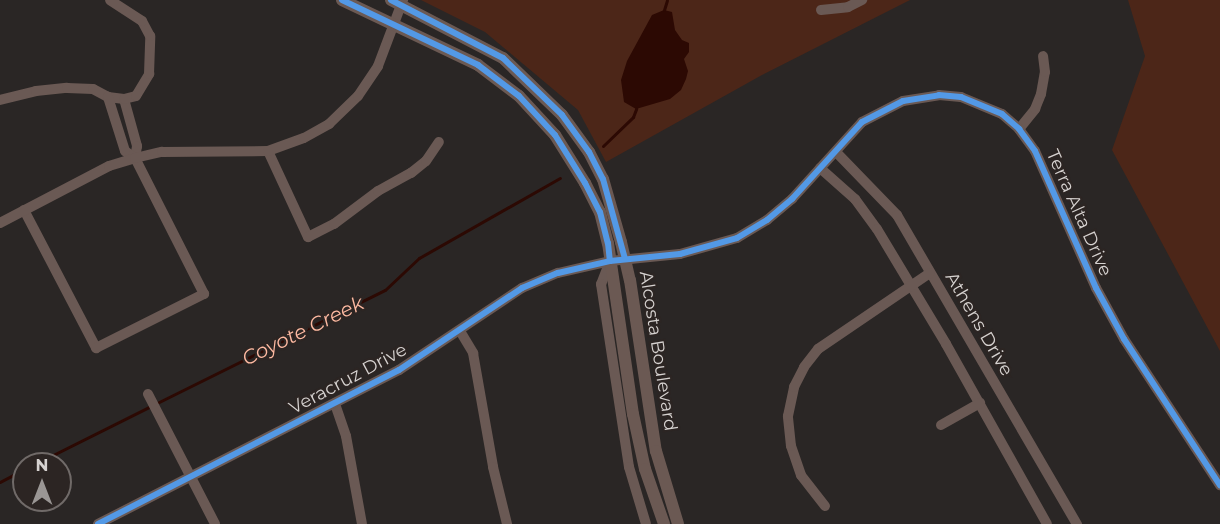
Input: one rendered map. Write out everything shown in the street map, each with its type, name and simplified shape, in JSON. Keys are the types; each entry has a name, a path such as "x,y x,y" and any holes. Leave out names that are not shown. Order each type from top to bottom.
{"main road":[{"name":"Alcosta Boulevard","path":"342,0 395,23 478,65 519,96 555,135 600,212 608,243 633,414 645,469 664,524"},
{"name":"Alcosta Boulevard","path":"399,1 503,58 562,115 589,152 603,179 625,259 656,451 678,524"}],"street":[{"path":"0,100 36,91 67,88 93,89 108,97 124,99 136,96 147,81 150,68 150,36 142,21 110,0"},
{"path":"821,10 848,7 862,0"},
{"path":"0,223 109,166 135,158 162,152 268,151 304,138 329,124 358,96 378,66 395,23 399,1"},
{"path":"1018,129 1035,109 1041,94 1045,72 1043,56"},
{"name":"Terra Alta Drive","path":"610,261 680,254 737,237 767,220 792,199 862,122 903,101 939,95 961,97 983,105 1002,114 1018,129 1042,165 1096,288 1125,339 1220,485"},
{"path":"24,210 96,348 204,294 135,158 125,151 108,97"},
{"path":"124,99 137,146 135,158"},
{"path":"268,151 308,237 334,224 378,191 411,173 426,161 439,142"},
{"name":"Athens Drive","path":"836,152 897,215 1015,419 1049,471 1077,524"},
{"path":"820,168 866,212 912,285 1047,524"},
{"name":"Veracruz Drive","path":"98,524 399,370 522,288 558,273 610,261"},
{"name":"Alcosta Boulevard","path":"610,261 601,284 629,468 646,524"},
{"path":"825,506 801,475 791,446 788,416 794,387 804,367 818,349 930,273"},
{"path":"460,331 473,353 493,468 507,524"},
{"path":"148,394 215,524"},
{"path":"940,425 980,403"},
{"path":"335,404 346,436 362,524"}],"shaded area":[{"path":"421,0 910,0 762,75 606,162 578,110 485,32"},
{"path":"1128,0 1220,0 1220,351 1112,150 1145,56"},
{"path":"664,10 672,12 675,30 682,40 689,43 689,52 684,59 688,71 686,79 681,90 670,99 636,109 624,102 621,80 627,61 652,15"}],"waterway":[{"name":"Coyote Creek","path":"664,10 667,0"},
{"name":"Coyote Creek","path":"603,146 633,117 636,109"},
{"name":"Coyote Creek","path":"157,403 385,290 419,258 560,178"},
{"name":"Coyote Creek","path":"59,452 151,406"},
{"name":"Coyote Creek","path":"0,482 12,476"}],"cycle path":[{"path":"342,0 478,65 519,96 555,135 585,183 600,212 610,261"},
{"path":"391,0 503,58 562,115 589,152 603,179 625,259"},
{"path":"98,524 399,370 522,288 558,273 610,261 680,254 737,238 767,220 792,199 862,122 903,101 939,95 961,97 1002,114 1019,129 1035,151 1096,288 1124,339 1220,485"}]}
